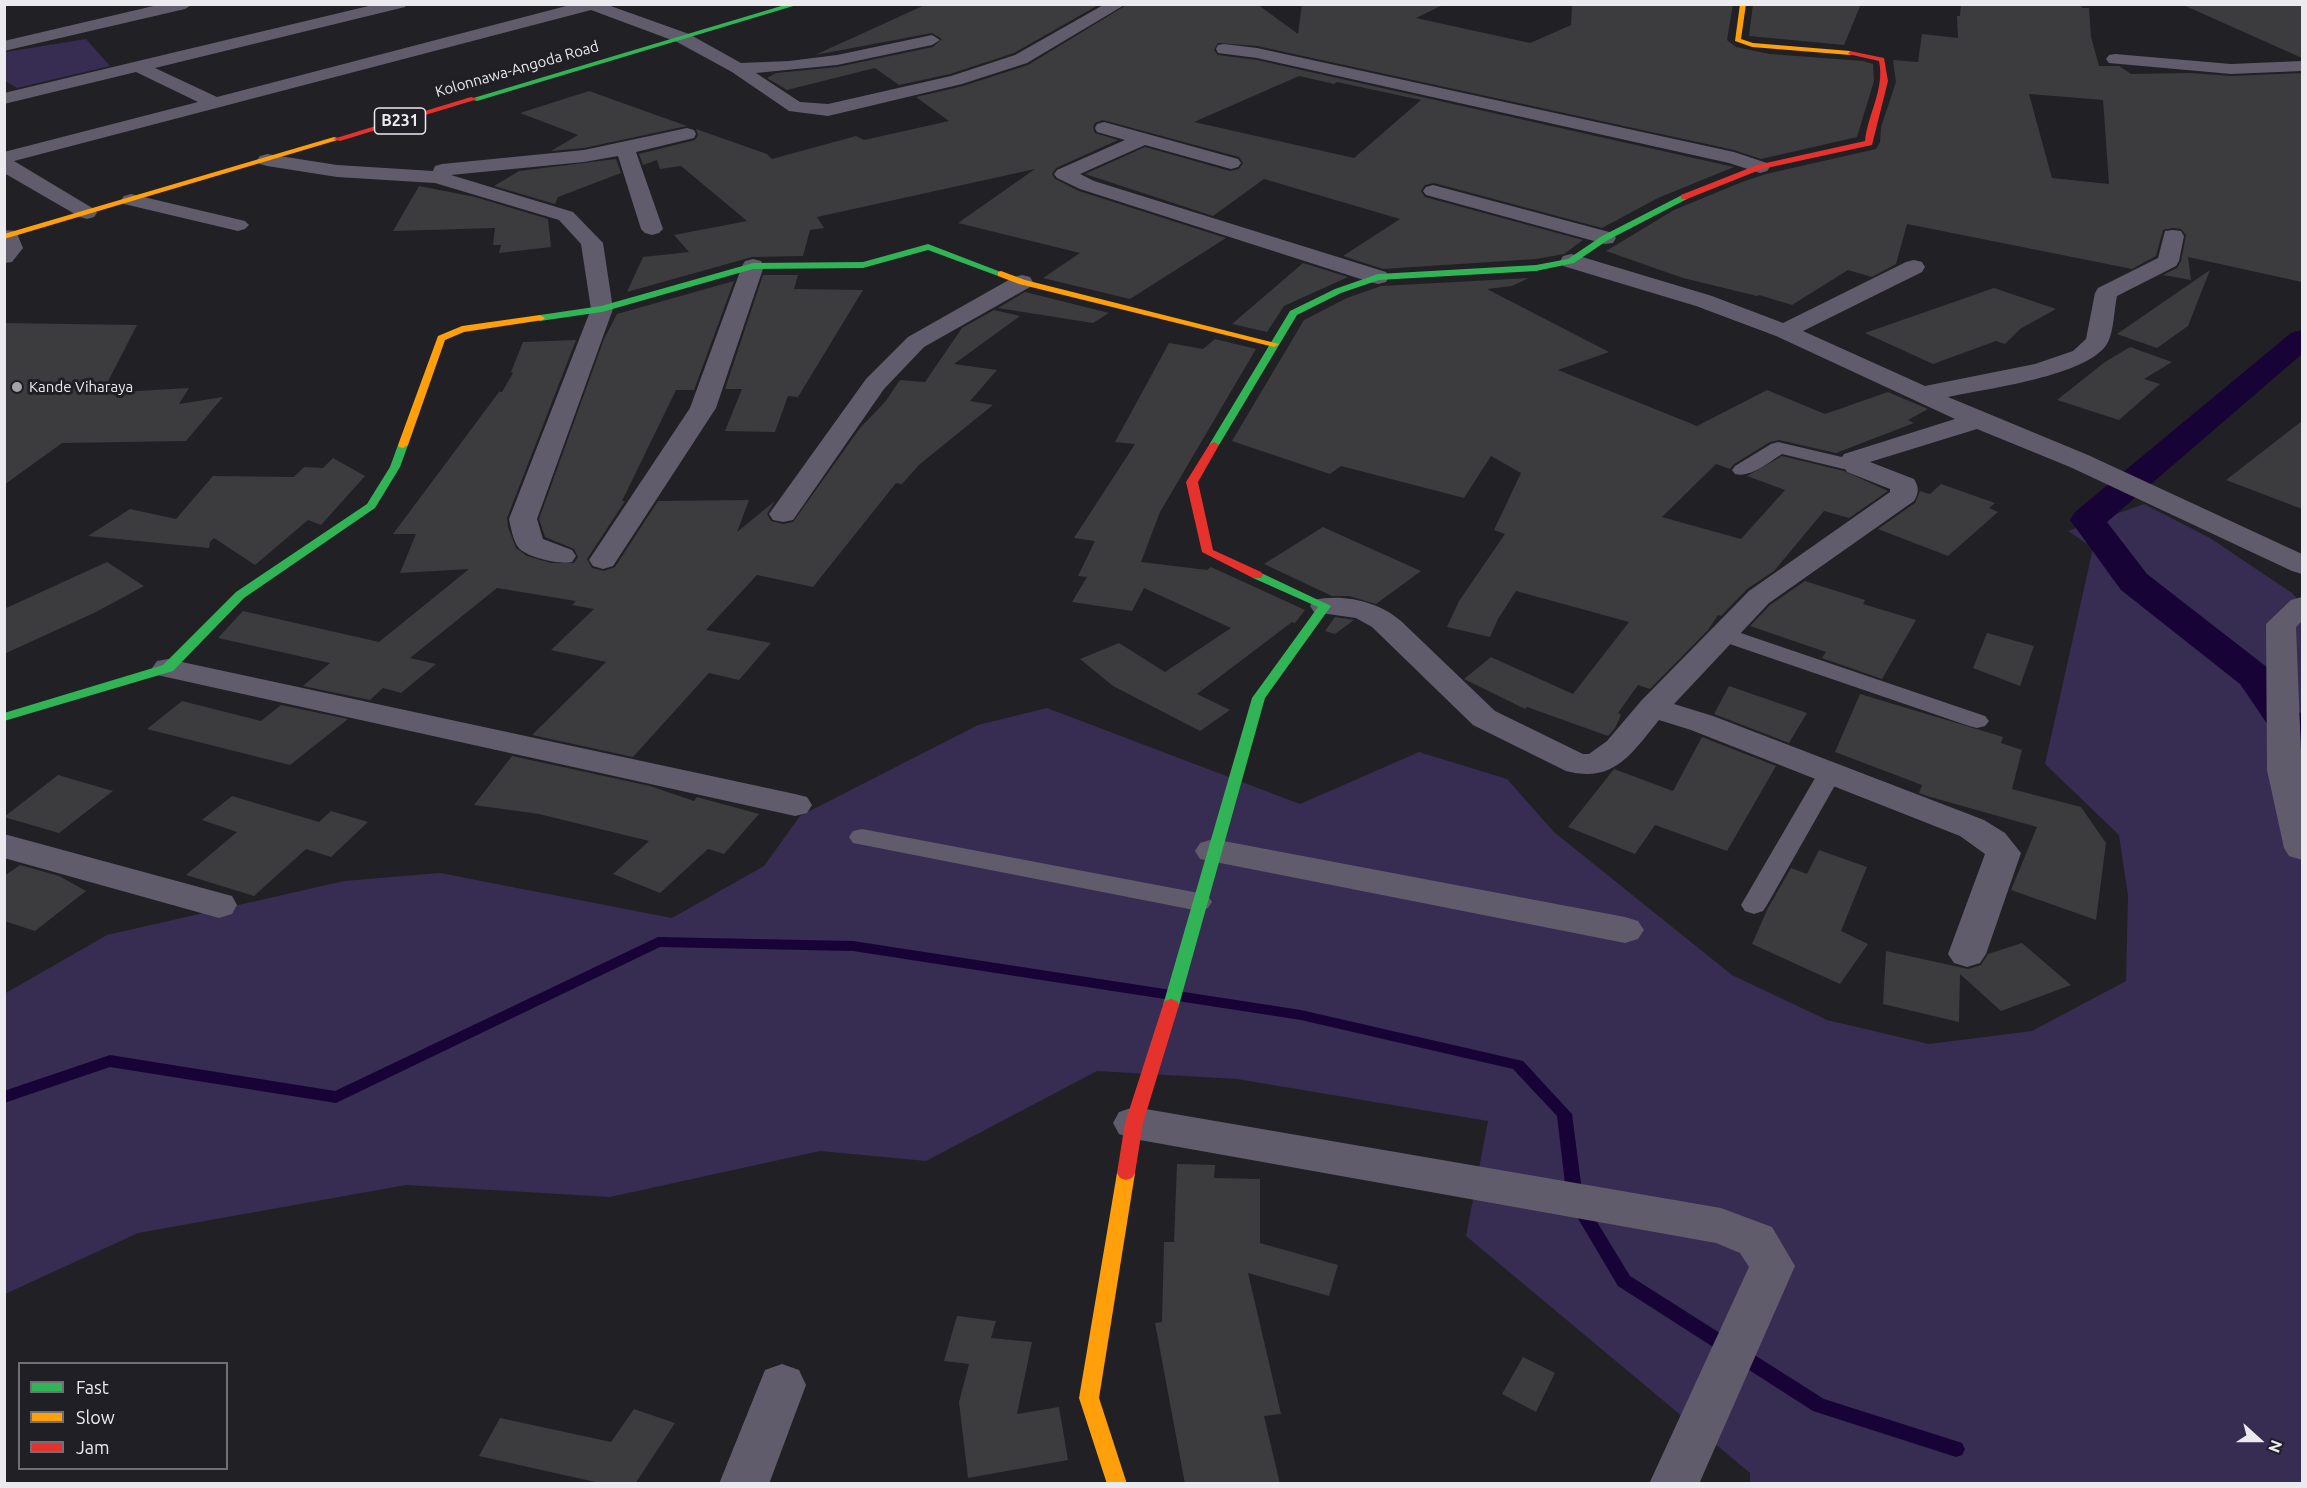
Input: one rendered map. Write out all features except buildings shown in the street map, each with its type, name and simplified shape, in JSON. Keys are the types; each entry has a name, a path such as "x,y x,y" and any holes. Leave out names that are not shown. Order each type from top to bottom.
{"street":[{"path":"4,46 185,4"},
{"path":"4,99 399,4"},
{"name":"Kolonnawa-Angoda Road","path":"6,244 87,213 796,4"},
{"path":"4,158 590,5 683,38 738,68 795,107 828,110 956,80 1021,59 1118,4"},
{"path":"1743,4 1737,40 1752,45 1803,51 1864,54 1882,59 1885,66 1886,89 1869,128 1869,143 1760,167 1666,204 1605,238 1570,261 1536,268 1378,277 1338,291 1293,313 1192,482 1208,552 1325,606 1367,610 1388,623 1398,637 1484,718 1578,764 1597,764 1619,748 1652,708 1759,597 1904,495 1904,485 1856,466 1853,460 1978,420"},
{"path":"738,68 789,66 837,60 932,40"},
{"path":"1224,49 1257,53 1524,111 1734,158 1760,167"},
{"path":"2115,59 2231,69 2302,66"},
{"path":"138,66 213,102"},
{"path":"1104,128 1231,163"},
{"path":"398,175 625,149 687,134"},
{"path":"1143,139 1064,174 1087,185 1378,277"},
{"path":"625,149 652,229"},
{"path":"267,160 337,171 437,177 566,216 592,243 602,309 523,519 530,544 562,556"},
{"path":"4,164 87,213"},
{"path":"1433,190 1605,238"},
{"path":"131,200 238,225"},
{"path":"1924,394 2041,370 2082,356 2097,341 2106,293 2168,261 2173,236"},
{"path":"4,717 168,668 240,595 371,506 395,467 441,338 462,329 602,309 753,266 863,265 928,247 1022,282 1274,344"},
{"path":"1570,261 1704,301 1784,331 1978,420 2079,461 2302,565"},
{"path":"603,560 703,408 753,266"},
{"path":"1784,331 1914,267"},
{"path":"783,514 875,384 916,342 1022,282"},
{"path":"1117,1484 1089,1398 1134,1123 1166,1021 1213,851 1259,698 1325,606"},
{"path":"2302,606 2281,624 2284,770 2302,848"},
{"path":"168,668 795,804"},
{"path":"1652,708 1702,723 1972,828 1993,841 2003,853 1967,954"},
{"path":"4,846 219,905"},
{"path":"1213,851 1625,930"},
{"path":"1134,1123 1721,1226 1756,1240 1772,1266 1674,1484"},
{"path":"744,1484 782,1385"}],"lane":[{"path":"1742,470 1778,448 1856,466"},
{"path":"1723,634 1977,721"},
{"path":"1754,905 1830,773"},
{"path":"862,837 1199,902"}],"shaded area":[{"path":"86,39 110,66 17,88 5,81 5,52"},
{"path":"2144,504 2210,538 2292,593 2302,604 2302,1483 1750,1483 1750,1473 1466,1236 1488,1121 1237,1079 1097,1071 926,1161 820,1151 610,1197 406,1185 138,1233 5,1294 4,994 107,935 344,881 440,873 672,918 764,866 800,816 978,725 1047,708 1300,804 1419,752 1507,779 1554,832 1732,975 1827,1020 1929,1044 2032,1031 2126,981 2128,896 2119,835 2045,764 2093,548 2068,531"}],"waterway":[{"path":"2302,339 2088,520 2134,582 2254,676 2302,744"},
{"path":"4,1097 110,1061 336,1097 658,942 853,946 1301,1015 1518,1065 1564,1114 1575,1200 1624,1281 1819,1405 1956,1449"}],"traffic: fast":[{"path":"474,99 797,4"},
{"path":"1214,445 1293,313 1338,291 1378,277 1536,268 1571,261 1605,238 1684,197"},
{"path":"540,318 602,309 753,266 863,265 928,247 1001,274"},
{"path":"4,717 168,668 240,595 371,506 395,467 403,445"},
{"path":"1171,1005 1259,698 1325,606 1257,575"}],"traffic: slow":[{"path":"1743,4 1737,40 1752,45 1850,53"},
{"path":"4,237 337,139"},
{"path":"1001,274 1022,282 1274,344"},
{"path":"403,445 441,338 462,329 540,318"},
{"path":"1117,1484 1089,1398 1126,1173"}],"traffic: jam":[{"path":"1684,197 1760,167 1869,143 1870,132 1883,91 1885,70 1882,59 1850,53"},
{"path":"337,139 474,99"},
{"path":"1214,445 1192,482 1208,552 1257,575"},
{"path":"1126,1173 1134,1123 1171,1005"}],"place":[{"name":"Kande Viharaya","path":"17,387"}]}
